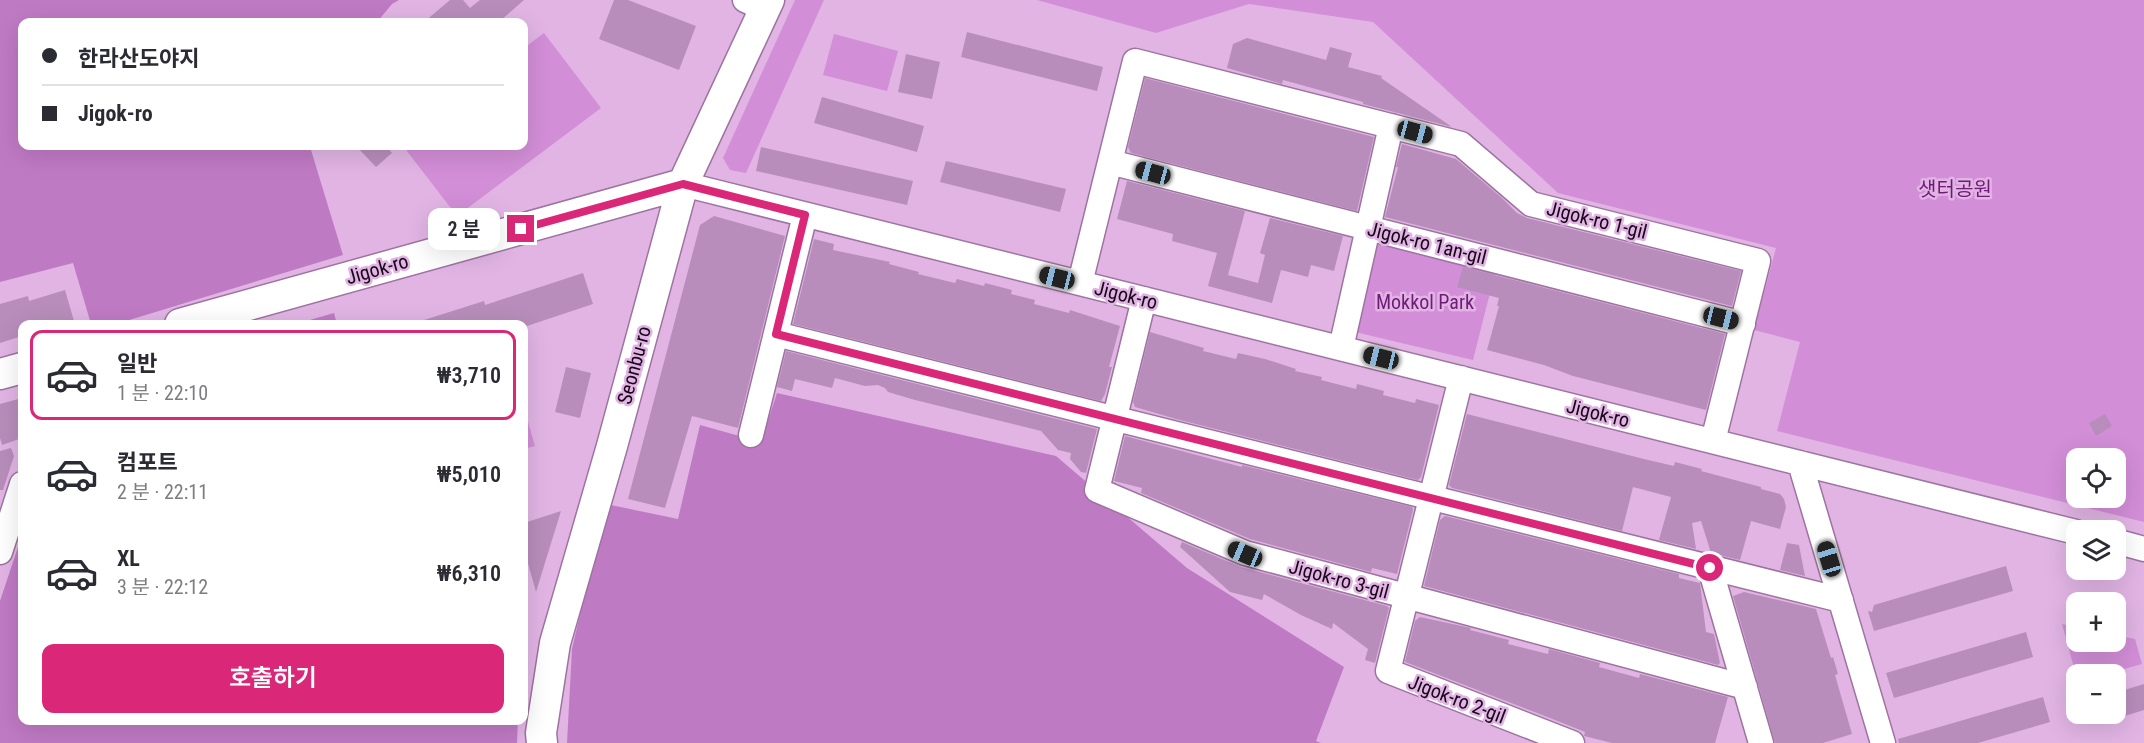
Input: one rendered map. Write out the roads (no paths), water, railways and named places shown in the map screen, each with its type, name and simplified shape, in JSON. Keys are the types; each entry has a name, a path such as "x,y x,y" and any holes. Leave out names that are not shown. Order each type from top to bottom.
{"main road":[{"name":"Seonbu-ro","path":"542,743 541,733 555,643 612,446 683,184 759,3"},
{"name":"Jigok-ro","path":"194,320 683,184"},
{"path":"0,374 18,369"}],"street":[{"name":"Jigok-ro 1-gil","path":"1110,162 1135,61 1461,144 1531,204 1758,261 1713,441"},
{"path":"1341,348 1391,126"},
{"path":"1080,284 1110,162"},
{"name":"Jigok-ro 1an-gil","path":"1110,162 1743,324"},
{"name":"Jigok-ro","path":"683,184 2066,530"},
{"path":"751,435 805,215"},
{"name":"Jigok-ro 3-gil","path":"1144,299 1097,490 1245,554 1745,687"},
{"path":"776,334 1841,600"},
{"name":"Jigok-ro 2-gil","path":"1461,378 1388,670 1572,743"},
{"path":"1800,463 1883,743"},
{"path":"0,552 13,496"},
{"path":"2126,544 2144,549"},
{"path":"1710,568 1761,743"}],"park label":[{"name":"샛터공원","path":"1955,189"},
{"name":"Mokkol Park","path":"1425,302"}]}
